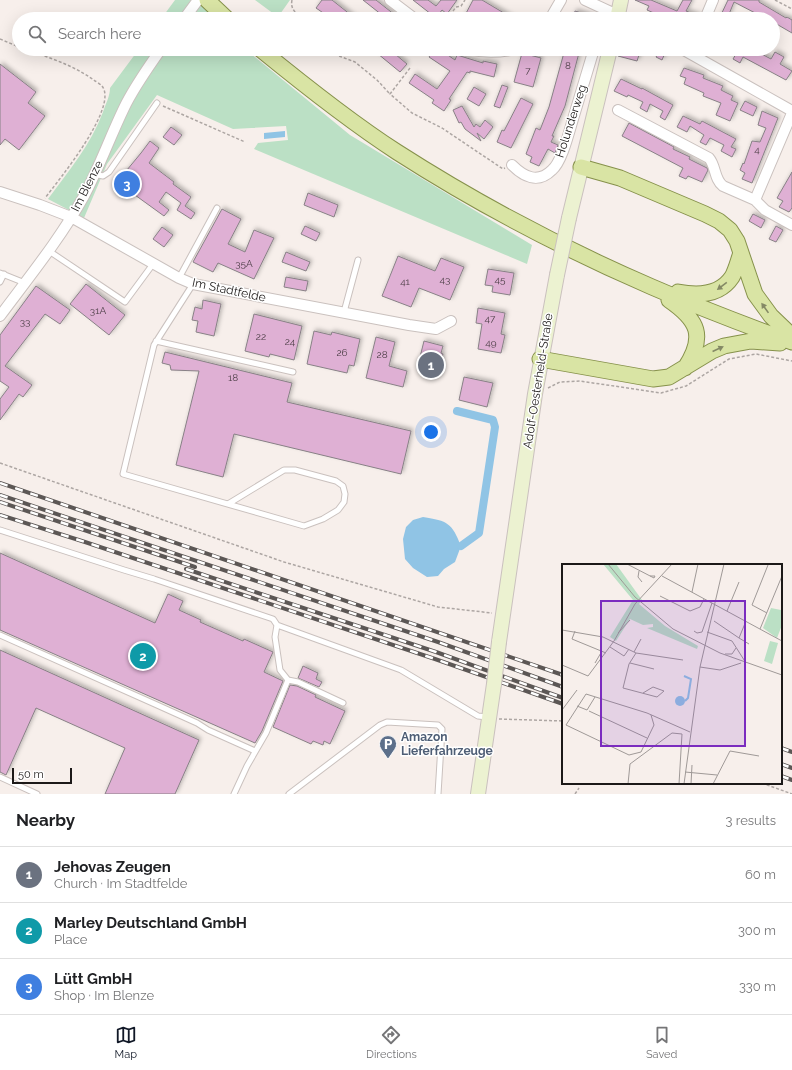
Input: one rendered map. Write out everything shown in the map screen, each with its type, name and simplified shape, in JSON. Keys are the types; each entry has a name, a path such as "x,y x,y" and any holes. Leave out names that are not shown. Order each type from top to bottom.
{"main road":[{"path":"207,0 220,12"},
{"path":"268,56 295,78 391,147 472,197 553,240 652,287 792,343"},
{"path":"581,167 620,178 720,221 730,230 737,240 755,294 771,316 792,336"},
{"path":"652,287 691,295 705,294 717,290 732,276 741,253"},
{"path":"652,287 684,310 692,321 697,338 694,350 684,369"},
{"path":"540,359 653,379 669,377 712,351 724,346 751,341 792,343"}],"street":[{"path":"189,12 198,0"},
{"path":"390,0 406,12"},
{"path":"554,12 561,0"},
{"path":"585,0 607,12"},
{"path":"616,12 621,0"},
{"path":"708,12 713,0"},
{"name":"Im Blenze","path":"0,316 49,251 71,217 94,174 124,108 137,84 157,56"},
{"name":"Holunderweg","path":"512,165 528,177 536,178 546,174 555,167 564,146 592,56"},
{"name":"Adolf-Oesterheld-Straße","path":"478,794 540,359 569,218 608,56"},
{"path":"697,56 792,112 755,200"},
{"path":"618,110 709,158 712,162 719,183 722,186 755,200 765,210 792,225"},
{"name":"Im Stadtfelde","path":"0,192 71,217 153,264 193,284 436,329 451,321"}],"lane":[{"path":"94,174 103,176 109,172 157,104"},
{"path":"179,278 217,208"},
{"path":"49,251 125,302 153,264"},
{"path":"344,312 358,260"},
{"path":"0,282 2,273 25,283"},
{"path":"193,284 154,345 123,474 304,526 323,519 338,510 344,502 345,494 343,486 336,481 295,470 284,470 228,504"},
{"path":"156,341 293,372"},
{"path":"0,530 273,619 277,625 401,670 478,716 488,717"},
{"path":"277,625 274,637 280,670 288,680 298,682 342,703"},
{"path":"0,635 197,723 208,730 254,751"},
{"path":"234,794 254,751 266,734 288,680"},
{"path":"289,794 380,725 387,722 438,725 442,729 438,794"},
{"path":"0,777 37,794"}],"path":[{"path":"292,0 291,7 294,12"},
{"path":"452,12 456,7 461,6 465,0"},
{"path":"774,0 792,9"},
{"path":"0,39 12,43"},
{"path":"40,205 88,139 102,111 106,96 102,86 84,73 43,56"},
{"path":"338,56 355,62 377,80 390,94 412,113 442,128 503,169 512,165"},
{"path":"390,94 410,68"},
{"path":"157,104 246,142"},
{"path":"0,463 284,562 438,607 496,614"},
{"path":"488,717 500,719 562,721"},
{"path":"765,784 792,794"},
{"path":"575,794 579,788"}],"green space":[{"path":"175,0 218,0 210,12 166,12"},
{"path":"255,0 290,0 282,12 271,12"},
{"path":"134,56 254,56 350,135 532,245 527,264 254,149 258,143 288,140 286,126 233,129 157,95 107,164 84,218 48,199 86,146 103,112 109,97 110,88"}],"water":[{"path":"285,131 285,137 264,139 264,133"},
{"path":"423,517 448,524 455,532 461,546 455,562 444,569 438,576 427,577 413,568 405,559 403,539 406,527 413,520"}],"building":[{"path":"322,0 332,0 347,12 322,12 316,8"},
{"path":"363,0 376,0 391,12 378,12"},
{"path":"413,0 428,0 436,6 441,0 457,0 448,12 442,10 440,12 428,12"},
{"path":"473,0 482,0 502,12 467,12"},
{"path":"635,0 651,0 677,11 683,0 692,0 686,11 689,12 652,12 647,10 649,6"},
{"path":"728,0 759,0 759,2 776,12 753,12 734,2 730,12 722,12"},
{"path":"780,14 792,20 792,33 780,26"},
{"path":"780,55 784,57 780,64 792,71 786,80 743,57 740,63 733,59 735,56 765,56 771,59 773,56 780,56"},
{"path":"381,56 397,56 407,64 400,72"},
{"path":"449,56 455,60 457,56 460,56 483,63 483,61 497,64 494,77 470,71 470,73 467,72 449,99 451,100 444,111 432,103 434,100 409,83 415,74 437,89 450,71 429,57"},
{"path":"521,56 533,56 541,58 533,87 514,82"},
{"path":"563,56 578,56 565,106 552,136 554,136 551,142 558,145 555,153 548,149 539,166 530,162 532,157 526,154 536,128 540,130 549,107"},
{"path":"618,56 639,56 637,61"},
{"path":"657,56 664,56 662,60"},
{"path":"0,64 36,92 28,103 45,116 19,150 5,139 0,145"},
{"path":"684,68 704,75 703,78 723,86 721,90 733,96 731,100 738,103 730,121 716,115 721,103 703,96 704,93 684,84 686,78 680,76"},
{"path":"621,79 642,88 673,105 665,120 660,117 663,111 650,104 647,112 640,108 643,102 628,95 627,97 614,91"},
{"path":"502,85 508,87 500,108 494,106"},
{"path":"474,87 486,94 479,106 467,99"},
{"path":"521,98 533,104 511,148 497,142 502,130 504,131"},
{"path":"745,101 757,107 753,116 740,110"},
{"path":"462,106 474,127 476,124 480,127 485,120 493,127 484,139 477,133 481,141 465,129 461,122 459,123 453,110"},
{"path":"762,111 778,118 752,183 742,179 745,173 740,170 743,163 744,164 752,141 760,142 766,128 758,125"},
{"path":"683,116 700,124 702,121 736,139 731,147 736,149 732,157 721,151 724,145 710,138 706,145 700,142 704,135 690,126 687,132 677,127"},
{"path":"629,123 674,147 673,149 690,157 689,159 707,168 708,170 702,182 688,176 686,179 679,176 683,168 622,136"},
{"path":"171,127 182,135 174,145 163,137"},
{"path":"150,141 159,148 149,163 174,182 173,184 191,197 185,206 195,213 191,219 177,210 181,203 166,192 159,202 169,210 164,216 117,182"},
{"path":"792,172 792,208 789,212 779,207 783,201 777,198"},
{"path":"308,193 338,205 334,217 304,205"},
{"path":"222,209 241,219 228,244 245,252 254,230 274,238 254,279 218,263 213,272 193,262"},
{"path":"753,214 765,220 761,228 749,221"},
{"path":"305,226 320,233 316,241 301,234"},
{"path":"776,226 783,230 776,242 769,239"},
{"path":"162,227 173,235 164,247 153,239"},
{"path":"286,252 310,262 306,271 282,262"},
{"path":"398,256 435,271 441,258 464,267 450,300 419,288 411,307 382,296"},
{"path":"488,269 514,273 510,295 492,292 493,286 485,285"},
{"path":"286,277 308,281 306,291 284,287"},
{"path":"86,284 125,315 109,335 70,304"},
{"path":"36,286 70,310 60,324 45,314 5,366 32,385 23,397 19,394 0,420 0,399 9,387 0,381 0,335"},
{"path":"203,300 221,304 214,336 196,332 198,321 192,320 195,307 202,309"},
{"path":"478,308 505,313 501,334 505,335 501,353 478,349 482,324 476,323"},
{"path":"254,314 302,326 294,360 270,354 269,357 245,351"},
{"path":"314,331 331,335 332,332 360,339 354,366 349,365 347,373 307,364"},
{"path":"376,337 395,342 389,366 407,371 403,387 366,378"},
{"path":"424,341 443,346 441,353 443,354 437,377 421,373 424,358 420,357"},
{"path":"165,352 292,383 287,402 411,431 401,474 234,434 223,477 176,465 199,371 171,370 170,365 162,363"},
{"path":"464,377 493,383 487,407 459,400"},
{"path":"0,553 155,623 168,594 183,601 179,610 201,620 200,622 243,641 244,639 273,652 264,672 283,681 262,731 255,743 0,630"},
{"path":"0,650 199,740 175,794 105,794 125,748 36,708 6,775 0,772"},
{"path":"303,666 318,673 316,679 322,682 319,687 298,678"},
{"path":"290,685 297,686 316,695 315,697 345,711 330,744 324,741 323,745 313,741 311,744 273,727"}],"waterway":[{"path":"457,411 493,420 495,427 479,533 461,546"}],"railway":[{"path":"0,483 562,675"},
{"path":"0,495 438,642 562,687"},
{"path":"0,502 195,567"},
{"path":"0,515 435,659 562,704"},
{"path":"186,569 436,652 562,698"},
{"path":"782,748 792,752"},
{"path":"782,764 792,768"},
{"path":"782,776 792,780"}],"place":[{"name":"Lütt GmbH","path":"127,184"},
{"name":"Jehovas Zeugen","path":"431,365"},
{"name":"Marley Deutschland GmbH","path":"143,656"},
{"name":"Amazon Lieferfahrzeuge","path":"388,759"}]}
